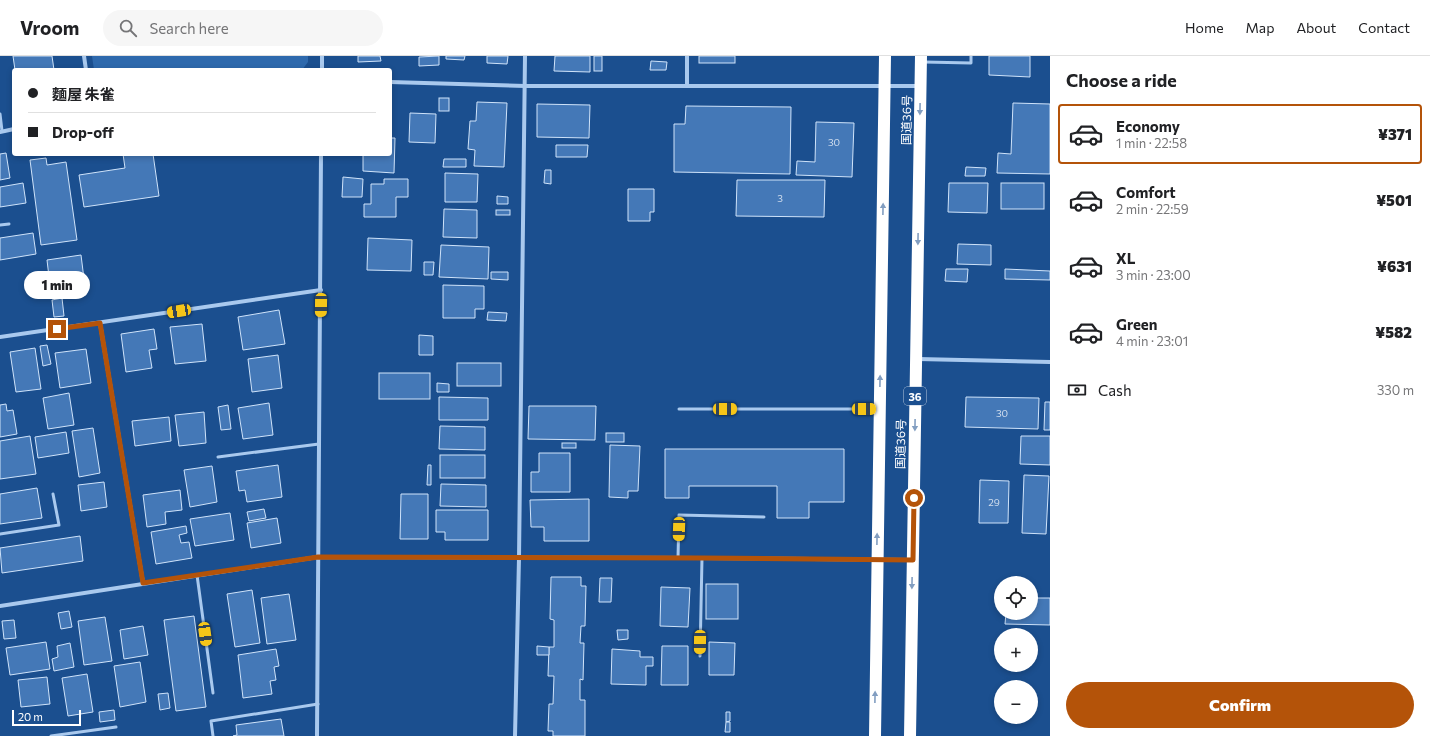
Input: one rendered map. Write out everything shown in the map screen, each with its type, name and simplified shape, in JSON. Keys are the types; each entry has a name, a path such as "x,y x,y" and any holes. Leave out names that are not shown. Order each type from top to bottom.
{"highway":[{"name":"国道36号","path":"874,736 885,56"},
{"name":"国道36号","path":"910,736 921,59"}],"street":[{"path":"84,56 86,68"},
{"path":"322,56 322,68"},
{"path":"515,736 519,558 525,56"},
{"path":"687,56 687,86"},
{"path":"392,82 525,86 920,86"},
{"path":"1,131 12,129"},
{"path":"317,736 321,156"},
{"path":"0,337 321,290"},
{"path":"100,323 143,583"},
{"path":"916,359 1050,362"},
{"path":"0,606 318,557 913,560"}],"lane":[{"path":"921,59 971,63 971,56"},
{"path":"0,114 1,131"},
{"path":"0,225 9,224"},
{"path":"679,409 880,409"},
{"path":"218,457 319,444"},
{"path":"0,534 59,526 53,494"},
{"path":"678,558 679,515 764,517"},
{"path":"700,656 702,558"},
{"path":"197,575 213,693"},
{"path":"213,736 211,720 318,704"},
{"path":"51,736 116,727"}],"shaded area":[{"path":"92,56 308,56 308,62 304,68 94,68"}],"building":[{"path":"13,56 52,56 54,68 15,68"},
{"path":"358,56 380,56 381,61 358,62"},
{"path":"439,56 439,65 419,66 419,57"},
{"path":"446,56 465,56 464,60 446,59"},
{"path":"487,56 508,56 507,64 487,63"},
{"path":"555,56 590,56 590,72 554,71"},
{"path":"594,56 602,56 602,71 594,71"},
{"path":"699,56 735,56 735,63 699,63"},
{"path":"989,56 1030,56 1030,77 989,75"},
{"path":"651,61 667,62 666,70 650,70"},
{"path":"439,98 449,98 449,111 439,111"},
{"path":"477,102 507,103 504,167 474,166 475,150 468,149 470,121 476,121"},
{"path":"1013,103 1050,104 1050,174 997,173 998,153 1011,154"},
{"path":"537,104 590,105 589,138 537,137"},
{"path":"686,106 791,107 790,174 674,172 674,124 685,124"},
{"path":"410,113 436,114 435,143 409,142"},
{"path":"816,122 854,123 852,177 796,175 797,161 815,162"},
{"path":"392,138 395,138 394,173 363,171 363,156 392,156"},
{"path":"556,145 588,145 587,157 556,157"},
{"path":"6,153 10,178 0,180 0,154"},
{"path":"123,156 153,156 159,196 84,207 79,175 125,168"},
{"path":"46,158 47,165 66,162 77,240 41,245 30,160"},
{"path":"444,159 466,159 466,167 443,167"},
{"path":"966,167 986,168 985,176 965,176"},
{"path":"545,170 551,170 551,184 544,183"},
{"path":"445,173 478,174 477,202 445,202"},
{"path":"343,177 363,179 362,197 342,197"},
{"path":"384,179 408,179 408,197 396,197 396,217 364,217 364,204 371,204 371,184 384,184"},
{"path":"737,180 825,180 824,217 736,216"},
{"path":"23,183 26,203 0,207 0,187"},
{"path":"949,183 988,183 987,213 948,212"},
{"path":"1001,183 1044,183 1044,209 1001,209"},
{"path":"628,189 654,189 654,212 650,212 650,221 628,221"},
{"path":"497,196 508,197 508,204 497,204"},
{"path":"444,209 477,210 477,238 443,237"},
{"path":"496,210 510,210 510,215 496,215"},
{"path":"33,233 36,254 0,260 0,238"},
{"path":"368,238 412,240 411,271 367,270"},
{"path":"958,244 991,245 991,265 957,264"},
{"path":"441,245 489,247 488,279 439,277"},
{"path":"81,255 86,295 71,296 71,291 51,294 47,260"},
{"path":"424,262 434,262 433,275 424,275"},
{"path":"946,269 968,269 967,282 945,281"},
{"path":"1005,269 1050,271 1050,280 1005,279"},
{"path":"491,272 508,272 508,280 491,279"},
{"path":"443,285 484,286 484,309 475,309 475,318 443,318"},
{"path":"62,298 64,316 54,317 52,300"},
{"path":"279,310 285,344 243,350 238,317"},
{"path":"488,312 507,313 506,321 487,320"},
{"path":"202,324 206,361 175,364 170,327"},
{"path":"154,329 157,349 149,350 152,368 126,372 121,334"},
{"path":"419,335 433,336 433,355 419,355"},
{"path":"47,345 51,364 43,366 40,346"},
{"path":"35,348 41,389 16,392 10,352"},
{"path":"86,349 91,383 60,388 55,353"},
{"path":"278,355 282,388 252,392 248,359"},
{"path":"457,363 501,363 501,386 457,386"},
{"path":"379,373 430,373 430,399 379,399"},
{"path":"437,383 449,384 449,392 437,392"},
{"path":"69,393 74,425 48,429 43,398"},
{"path":"439,397 488,398 488,420 439,420"},
{"path":"966,397 1039,398 1038,429 965,427"},
{"path":"1045,402 1050,402 1050,430 1044,430"},
{"path":"269,403 273,435 243,439 238,408"},
{"path":"6,404 7,411 13,410 17,434 0,437 0,405"},
{"path":"228,405 231,429 221,430 218,407"},
{"path":"529,406 596,406 595,440 528,439"},
{"path":"204,412 206,443 179,446 175,415"},
{"path":"169,417 171,441 135,446 132,421"},
{"path":"440,426 485,427 485,450 439,449"},
{"path":"93,428 100,473 79,477 72,431"},
{"path":"66,432 69,453 38,458 35,437"},
{"path":"606,433 624,433 624,442 606,442"},
{"path":"30,436 36,474 0,479 0,441"},
{"path":"1021,436 1050,436 1050,465 1020,464"},
{"path":"562,443 576,443 576,448 562,448"},
{"path":"610,445 640,446 638,491 628,491 628,498 609,497"},
{"path":"665,449 844,449 844,502 809,502 809,518 777,518 777,486 689,486 689,498 665,498"},
{"path":"539,453 570,453 570,492 531,492 531,472 539,472"},
{"path":"440,455 485,455 485,478 440,478"},
{"path":"278,465 282,497 247,502 245,490 239,491 236,471"},
{"path":"428,465 431,465 431,485 427,485"},
{"path":"212,466 217,502 190,507 184,470"},
{"path":"1024,475 1049,476 1046,534 1022,533"},
{"path":"980,480 1009,481 1008,523 979,523"},
{"path":"104,482 107,507 81,511 78,485"},
{"path":"441,484 486,485 486,507 440,506"},
{"path":"37,488 42,518 0,524 0,494"},
{"path":"180,490 182,510 165,512 166,524 147,527 143,495"},
{"path":"401,494 428,494 428,539 400,539"},
{"path":"589,499 589,541 544,541 544,527 531,527 530,500"},
{"path":"264,509 266,518 249,521 247,512"},
{"path":"436,510 488,510 488,540 445,540 445,532 436,532"},
{"path":"230,513 234,540 195,546 190,519"},
{"path":"277,518 281,543 251,548 247,523"},
{"path":"186,526 187,533 179,535 181,543 189,542 192,558 156,564 151,532"},
{"path":"80,536 83,561 2,573 0,548"},
{"path":"551,577 581,577 581,586 586,586 585,626 581,626 580,643 584,643 583,680 580,679 580,700 585,700 585,736 553,736 553,731 548,731 549,704 553,704 554,676 548,676 549,647 554,647 554,620 550,619"},
{"path":"600,578 612,578 611,602 599,602"},
{"path":"706,584 738,584 738,619 706,619"},
{"path":"661,587 690,588 688,627 660,626"},
{"path":"252,590 260,643 235,647 227,594"},
{"path":"289,594 296,640 267,644 261,598"},
{"path":"1038,598 1050,598 1050,625 1005,624 1005,620 1038,620"},
{"path":"69,611 72,627 61,629 58,613"},
{"path":"194,616 206,707 176,711 164,620"},
{"path":"105,617 112,661 84,665 78,621"},
{"path":"14,620 16,638 4,639 2,621"},
{"path":"143,626 148,655 124,659 120,630"},
{"path":"617,630 628,630 628,639 618,640"},
{"path":"46,642 50,669 10,675 6,648"},
{"path":"709,642 735,643 734,675 709,675"},
{"path":"70,643 74,667 54,671 52,659 58,657 57,646"},
{"path":"537,646 549,647 549,655 537,655"},
{"path":"662,646 688,646 688,685 661,685"},
{"path":"276,649 279,666 274,667 276,680 270,681 272,694 243,698 238,655"},
{"path":"612,649 640,651 640,657 653,657 653,666 646,666 646,685 611,684"},
{"path":"140,662 146,702 120,707 114,666"},
{"path":"87,674 93,712 68,716 62,678"},
{"path":"47,677 50,704 21,707 18,680"},
{"path":"168,693 170,708 160,710 158,694"},
{"path":"114,710 115,720 100,722 99,712"},
{"path":"726,712 730,712 730,721 726,722"},
{"path":"281,719 284,736 233,736 237,735 236,725"},
{"path":"726,722 730,722 730,732 725,732"}],"route":[{"path":"57,329 100,323 143,583 318,557 913,560 914,498"}]}
